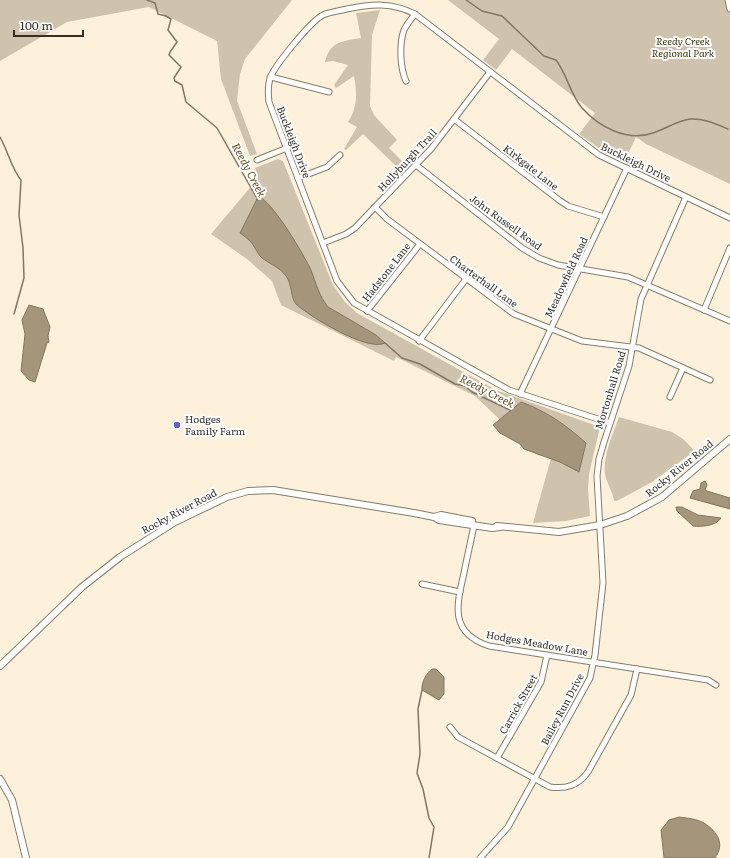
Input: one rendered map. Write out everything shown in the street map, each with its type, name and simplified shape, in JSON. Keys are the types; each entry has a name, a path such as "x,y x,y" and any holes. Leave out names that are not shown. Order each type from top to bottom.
{"street":[{"path":"728,0 730,10"},
{"name":"Buckleigh Drive","path":"610,423 520,394 494,383 354,303 337,281 286,148 269,102 270,77 308,26 322,15 382,4 405,8 415,14 599,155 730,218"},
{"path":"406,81 402,72 402,39 404,31 415,14"},
{"name":"Hollyburgh Trail","path":"323,243 346,234 355,228 375,208 432,149 490,72"},
{"path":"270,77 329,92"},
{"name":"Kirkgate Lane","path":"454,119 568,206 604,217"},
{"path":"257,160 286,148"},
{"path":"298,178 327,167 340,155"},
{"name":"John Russell Road","path":"416,165 522,248 539,258 558,265 628,277 730,321"},
{"name":"Meadowfield Road","path":"520,394 627,168"},
{"name":"Mortonhall Road","path":"600,525 597,476 599,459 628,366 638,310 647,285 686,197"},
{"name":"Charterhall Lane","path":"375,208 504,309 582,342 632,347 710,380"},
{"name":"Hadstone Lane","path":"367,311 420,244"},
{"path":"704,310 730,248"},
{"path":"419,340 466,279"},
{"path":"670,397 683,368"},
{"name":"Rocky River Road","path":"0,666 70,597 120,557 175,522 235,494 260,490 292,492 500,527 558,532 600,525 635,513 662,497 730,438"},
{"name":"Rocky River Road","path":"434,517 439,520 492,528 500,527"},
{"name":"Hodges Meadow Lane","path":"474,525 457,614 461,626 476,642 489,646 708,680 716,685"},
{"name":"Bailey Run Drive","path":"480,858 508,827 586,686 593,662 602,605 603,583 600,525"},
{"path":"422,584 460,592"},
{"name":"Carrick Street","path":"497,758 541,682 545,670 547,655"},
{"path":"450,727 458,737 550,787 562,788 574,786 583,779 631,695 636,669"},
{"path":"0,779 12,800 26,858"}],"green space":[{"path":"0,0 292,0 245,59 240,74 237,101 257,154 250,156 221,79 217,41 149,7 67,22 0,61"},
{"name":"Reedy Creek Regional Park","path":"448,0 730,0 730,184 646,144 636,137 624,162 603,151 579,134 595,113 512,49 496,70 483,60 499,39"},
{"path":"380,10 372,35 370,106 374,115 397,140 389,148 407,166 401,171 363,134 346,150 344,149 357,127 348,122 354,111 356,100 354,76 336,88 334,85 348,65 333,61 325,62 330,50 338,43 361,38 356,13"},
{"path":"278,159 283,161 333,285 345,302 357,313 496,390 600,427 589,474 588,489 590,516 566,521 533,523 551,458 537,455 475,396 396,357 394,361 281,305 272,281 247,259 211,234 258,178 255,168"},
{"path":"619,417 672,432 683,439 695,451 652,482 617,501 614,501 605,474 605,467 609,445"}],"shaded area":[{"path":"258,197 264,200 271,207 295,241 308,263 320,294 328,307 376,335 385,343 366,343 339,332 313,317 294,302 286,276 260,256 248,239 240,233"},
{"path":"29,305 43,309 50,327 48,336 49,342 47,343 35,382 29,380 21,371 25,334 22,320"},
{"path":"521,402 555,419 586,443 579,472 560,462 524,449 520,444 500,433 493,425"},
{"path":"705,481 707,485 705,490 730,498 730,509 690,498 693,491 700,489 701,483"},
{"path":"676,507 682,507 698,515 721,518 716,523 704,526 693,526 677,511"},
{"path":"432,669 436,669 444,677 444,694 439,700 422,690 424,679"},
{"path":"679,817 704,823 713,830 720,843 718,853 715,858 664,858 661,830 669,820"}],"waterway":[{"name":"Reedy Creek","path":"147,0 155,3 158,14 171,19 168,30 177,42 169,55 181,67 174,78 175,81 182,85 186,102 217,128 258,200"},
{"path":"466,0 482,11 502,16 544,56 556,60 582,108 605,127 633,136 653,133 680,121 700,119 728,129"},
{"path":"0,137 15,171 21,180 19,215 23,248 24,278 14,314"},
{"name":"Reedy Creek","path":"385,343 402,358 420,364 455,384 465,386 472,392 510,410"},
{"path":"422,690 418,709 420,754 417,773 423,789 429,818 434,827 429,858"}],"place":[{"name":"Hodges Family Farm","path":"177,425"}]}
